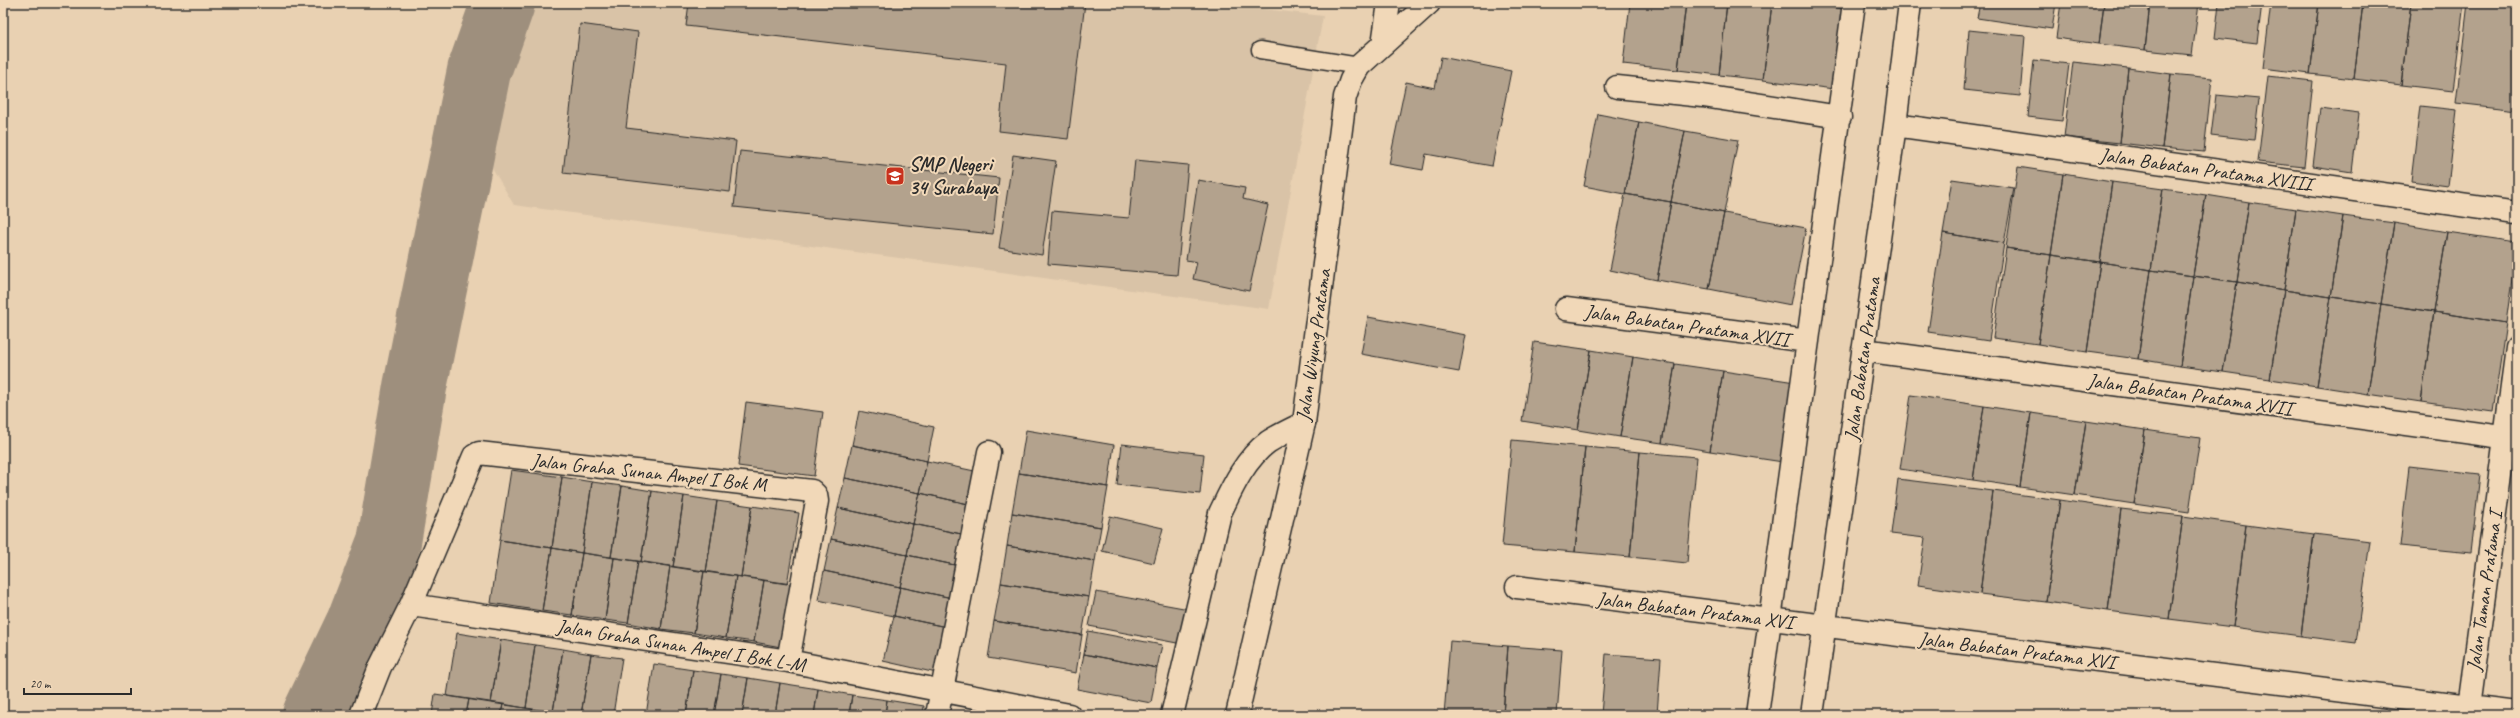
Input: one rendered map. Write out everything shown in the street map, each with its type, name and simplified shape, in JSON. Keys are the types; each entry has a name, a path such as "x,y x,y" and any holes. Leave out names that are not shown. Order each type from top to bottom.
{"street":[{"path":"1383,44 1389,3"},
{"name":"Jalan Wiyung Pratama","path":"1237,715 1304,423 1345,97 1351,80 1359,66 1428,3"},
{"path":"1757,715 1840,117 1854,3"},
{"name":"Jalan Babatan Pratama","path":"1812,715 1895,124 1910,3"},
{"path":"1617,87 1703,96 1840,117"},
{"name":"Jalan Babatan Pratama XVIII","path":"1895,124 2517,212"},
{"name":"Jalan Babatan Pratama XVII","path":"1566,309 1808,341"},
{"name":"Jalan Taman Pratama I","path":"2468,711 2511,438 2517,348"},
{"name":"Jalan Babatan Pratama XVII","path":"1863,350 2511,438"},
{"path":"1172,715 1220,513 1234,483 1249,462 1267,443 1304,423"},
{"path":"937,715 989,452"},
{"name":"Jalan Graha Sunan Ampel I Bok M","path":"411,605 474,456 479,453 812,491 816,495 817,501 788,661"},
{"name":"Jalan Babatan Pratama XVI","path":"1517,587 2468,711 2517,713"},
{"path":"361,715 380,667 411,605"},
{"name":"Jalan Graha Sunan Ampel I Bok L-M","path":"411,605 788,661 1069,715"}],"lane":[{"path":"1260,50 1359,66"}],"shaded area":[{"name":"SMP Negeri 34 Surabaya","path":"532,3 1211,3 1323,16 1269,309 514,205 480,147 491,77"}],"building":[{"path":"689,3 1085,3 1068,139 999,131 1006,63 686,26"},
{"path":"1630,3 1686,3 1678,70 1623,64"},
{"path":"1686,3 1727,3 1719,75 1678,70"},
{"path":"1727,3 1772,3 1763,80 1719,75"},
{"path":"1772,3 1796,3 1844,9 1834,89 1763,80"},
{"path":"1980,3 2056,3 2052,29 1977,18"},
{"path":"2061,3 2104,3 2099,44 2056,38"},
{"path":"2104,3 2150,3 2145,50 2099,44"},
{"path":"2150,3 2199,3 2192,55 2145,50"},
{"path":"2219,3 2262,3 2257,43 2215,38"},
{"path":"2271,3 2319,3 2310,74 2263,68"},
{"path":"2319,3 2363,3 2354,79 2310,74"},
{"path":"2363,3 2411,3 2401,85 2354,79"},
{"path":"2411,3 2464,3 2453,91 2401,85"},
{"path":"2468,3 2517,6 2517,110 2456,103"},
{"path":"580,24 638,32 626,128 736,141 730,192 563,173"},
{"path":"1969,30 2025,36 2020,96 1964,90"},
{"path":"1441,57 1511,71 1492,166 1426,154 1423,170 1389,164 1406,82 1435,88"},
{"path":"2034,60 2069,64 2062,121 2028,117"},
{"path":"2073,62 2128,68 2120,143 2064,137"},
{"path":"2128,68 2171,74 2162,148 2120,143"},
{"path":"2171,74 2212,78 2204,152 2162,148"},
{"path":"2268,76 2313,81 2304,167 2258,162"},
{"path":"2216,95 2259,99 2254,140 2211,135"},
{"path":"2420,106 2457,110 2448,186 2411,181"},
{"path":"2320,108 2359,113 2352,172 2313,166"},
{"path":"1598,114 1639,122 1625,194 1584,186"},
{"path":"1639,122 1685,131 1671,202 1625,194"},
{"path":"1685,131 1738,140 1724,213 1671,202"},
{"path":"740,151 999,178 993,234 734,207"},
{"path":"1013,155 1056,161 1042,255 999,248"},
{"path":"1135,160 1188,165 1177,275 1048,264 1052,211 1129,218"},
{"path":"2018,167 2063,174 2051,255 2006,248"},
{"path":"2063,174 2112,182 2100,262 2051,255"},
{"path":"1952,179 2014,188 2004,243 1943,233"},
{"path":"1198,180 1245,188 1243,199 1268,205 1249,291 1193,279 1197,262 1186,260"},
{"path":"2112,182 2163,189 2151,270 2100,262"},
{"path":"2163,189 2206,195 2193,276 2151,270"},
{"path":"1625,194 1671,202 1657,280 1610,270"},
{"path":"2206,195 2249,202 2237,282 2193,276"},
{"path":"1671,202 1724,213 1709,289 1657,280"},
{"path":"2249,202 2296,209 2284,290 2237,282"},
{"path":"2296,209 2343,216 2331,297 2284,290"},
{"path":"1724,213 1806,228 1791,305 1709,289"},
{"path":"2343,216 2394,223 2381,304 2331,297"},
{"path":"2394,223 2447,232 2434,312 2381,304"},
{"path":"2447,232 2517,242 2506,323 2434,312"},
{"path":"1943,233 2004,243 1989,341 1928,332"},
{"path":"2006,248 2051,255 2038,344 1993,338"},
{"path":"2051,255 2100,262 2087,352 2038,344"},
{"path":"2100,262 2151,270 2138,359 2087,352"},
{"path":"2151,270 2193,276 2180,366 2138,359"},
{"path":"2193,276 2237,282 2223,372 2180,366"},
{"path":"2237,282 2284,290 2270,379 2223,372"},
{"path":"2284,290 2331,297 2317,386 2270,379"},
{"path":"2331,297 2381,304 2368,394 2317,386"},
{"path":"2381,304 2434,312 2421,402 2368,394"},
{"path":"2434,312 2506,323 2493,412 2421,402"},
{"path":"1368,317 1466,335 1459,372 1361,354"},
{"path":"1534,342 1591,350 1578,430 1522,421"},
{"path":"1591,350 1633,357 1620,437 1578,430"},
{"path":"1633,357 1675,364 1662,443 1620,437"},
{"path":"1675,364 1723,371 1710,451 1662,443"},
{"path":"1723,371 1795,382 1783,462 1710,451"},
{"path":"1911,395 1984,406 1973,480 1900,469"},
{"path":"746,402 823,412 814,476 738,466"},
{"path":"1984,406 2031,413 2020,487 1973,480"},
{"path":"859,411 934,427 927,461 852,445"},
{"path":"2031,413 2086,421 2075,495 2020,487"},
{"path":"2086,421 2145,430 2134,504 2075,495"},
{"path":"1026,430 1114,445 1108,487 1019,473"},
{"path":"2145,430 2200,438 2189,512 2134,504"},
{"path":"1512,440 1585,447 1575,552 1502,546"},
{"path":"1122,444 1204,454 1200,494 1117,485"},
{"path":"852,445 927,461 920,493 845,478"},
{"path":"1585,447 1640,452 1630,557 1575,552"},
{"path":"1640,452 1697,457 1687,563 1630,557"},
{"path":"927,461 984,473 977,506 920,493"},
{"path":"2409,466 2480,474 2471,553 2400,546"},
{"path":"511,470 562,477 552,548 500,540"},
{"path":"1019,473 1108,487 1101,527 1012,513"},
{"path":"562,477 592,482 582,553 552,548"},
{"path":"845,478 920,493 913,524 838,508"},
{"path":"1898,479 1993,491 1980,594 1918,585 1925,538 1891,534"},
{"path":"592,482 622,486 611,557 582,553"},
{"path":"622,486 652,491 641,562 611,557"},
{"path":"652,491 684,496 673,567 641,562"},
{"path":"1993,491 2060,500 2046,602 1980,594"},
{"path":"920,493 977,506 971,536 913,524"},
{"path":"684,496 717,501 706,572 673,567"},
{"path":"2060,500 2121,509 2108,611 2046,602"},
{"path":"717,501 752,506 741,577 706,572"},
{"path":"752,506 799,513 787,584 741,577"},
{"path":"838,508 913,524 907,555 831,539"},
{"path":"2121,509 2183,516 2169,619 2108,611"},
{"path":"1012,513 1101,527 1095,561 1007,546"},
{"path":"1110,516 1163,528 1154,563 1102,551"},
{"path":"2183,516 2246,525 2233,627 2169,619"},
{"path":"913,524 971,536 964,567 907,555"},
{"path":"2246,525 2314,534 2301,636 2233,627"},
{"path":"2314,534 2370,541 2356,643 2301,636"},
{"path":"831,539 907,555 900,587 824,571"},
{"path":"500,540 552,548 542,611 491,603"},
{"path":"1007,546 1095,561 1089,597 1001,583"},
{"path":"552,548 582,553 572,615 542,611"},
{"path":"582,553 614,558 605,620 572,615"},
{"path":"907,555 964,567 957,599 900,587"},
{"path":"614,558 638,561 628,623 605,620"},
{"path":"638,561 670,566 661,629 628,623"},
{"path":"670,566 704,571 694,633 661,629"},
{"path":"704,571 736,576 726,638 694,633"},
{"path":"824,571 900,587 894,616 818,600"},
{"path":"736,576 764,580 754,642 726,638"},
{"path":"764,580 791,584 781,647 754,642"},
{"path":"1001,583 1089,597 1082,635 994,621"},
{"path":"900,587 957,599 951,628 894,616"},
{"path":"1096,592 1189,609 1182,644 1089,626"},
{"path":"894,616 951,628 941,674 883,661"},
{"path":"994,621 1082,635 1076,673 988,658"},
{"path":"1088,631 1162,645 1157,668 1084,654"},
{"path":"457,633 501,640 491,703 447,696"},
{"path":"501,640 535,645 526,708 491,703"},
{"path":"1450,641 1508,646 1503,715 1444,715"},
{"path":"535,645 563,649 553,712 526,708"},
{"path":"1508,646 1562,650 1557,715 1503,715"},
{"path":"563,649 591,654 581,715 553,712"},
{"path":"591,654 622,658 613,715 581,715"},
{"path":"1084,654 1157,668 1151,703 1077,689"},
{"path":"1606,654 1661,658 1657,715 1601,715"},
{"path":"654,664 693,670 686,715 646,715"},
{"path":"693,670 721,674 714,715 686,715"},
{"path":"721,674 748,678 742,715 714,715"},
{"path":"748,678 780,683 775,715 742,715"},
{"path":"780,683 818,689 814,715 775,715"},
{"path":"818,689 852,695 849,715 814,715"},
{"path":"435,694 469,699 466,715 432,715"},
{"path":"852,695 887,700 885,715 849,715"},
{"path":"469,699 503,704 501,715 466,715"},
{"path":"887,700 924,706 923,715 885,715"},
{"path":"503,704 535,710 534,715 501,715"},
{"path":"535,710 553,712 569,715 534,715"}],"waterway":[{"path":"314,715 358,623 389,542 415,387 479,71 503,3"}],"place":[{"name":"SMP Negeri 34 Surabaya","path":"895,176"}]}
